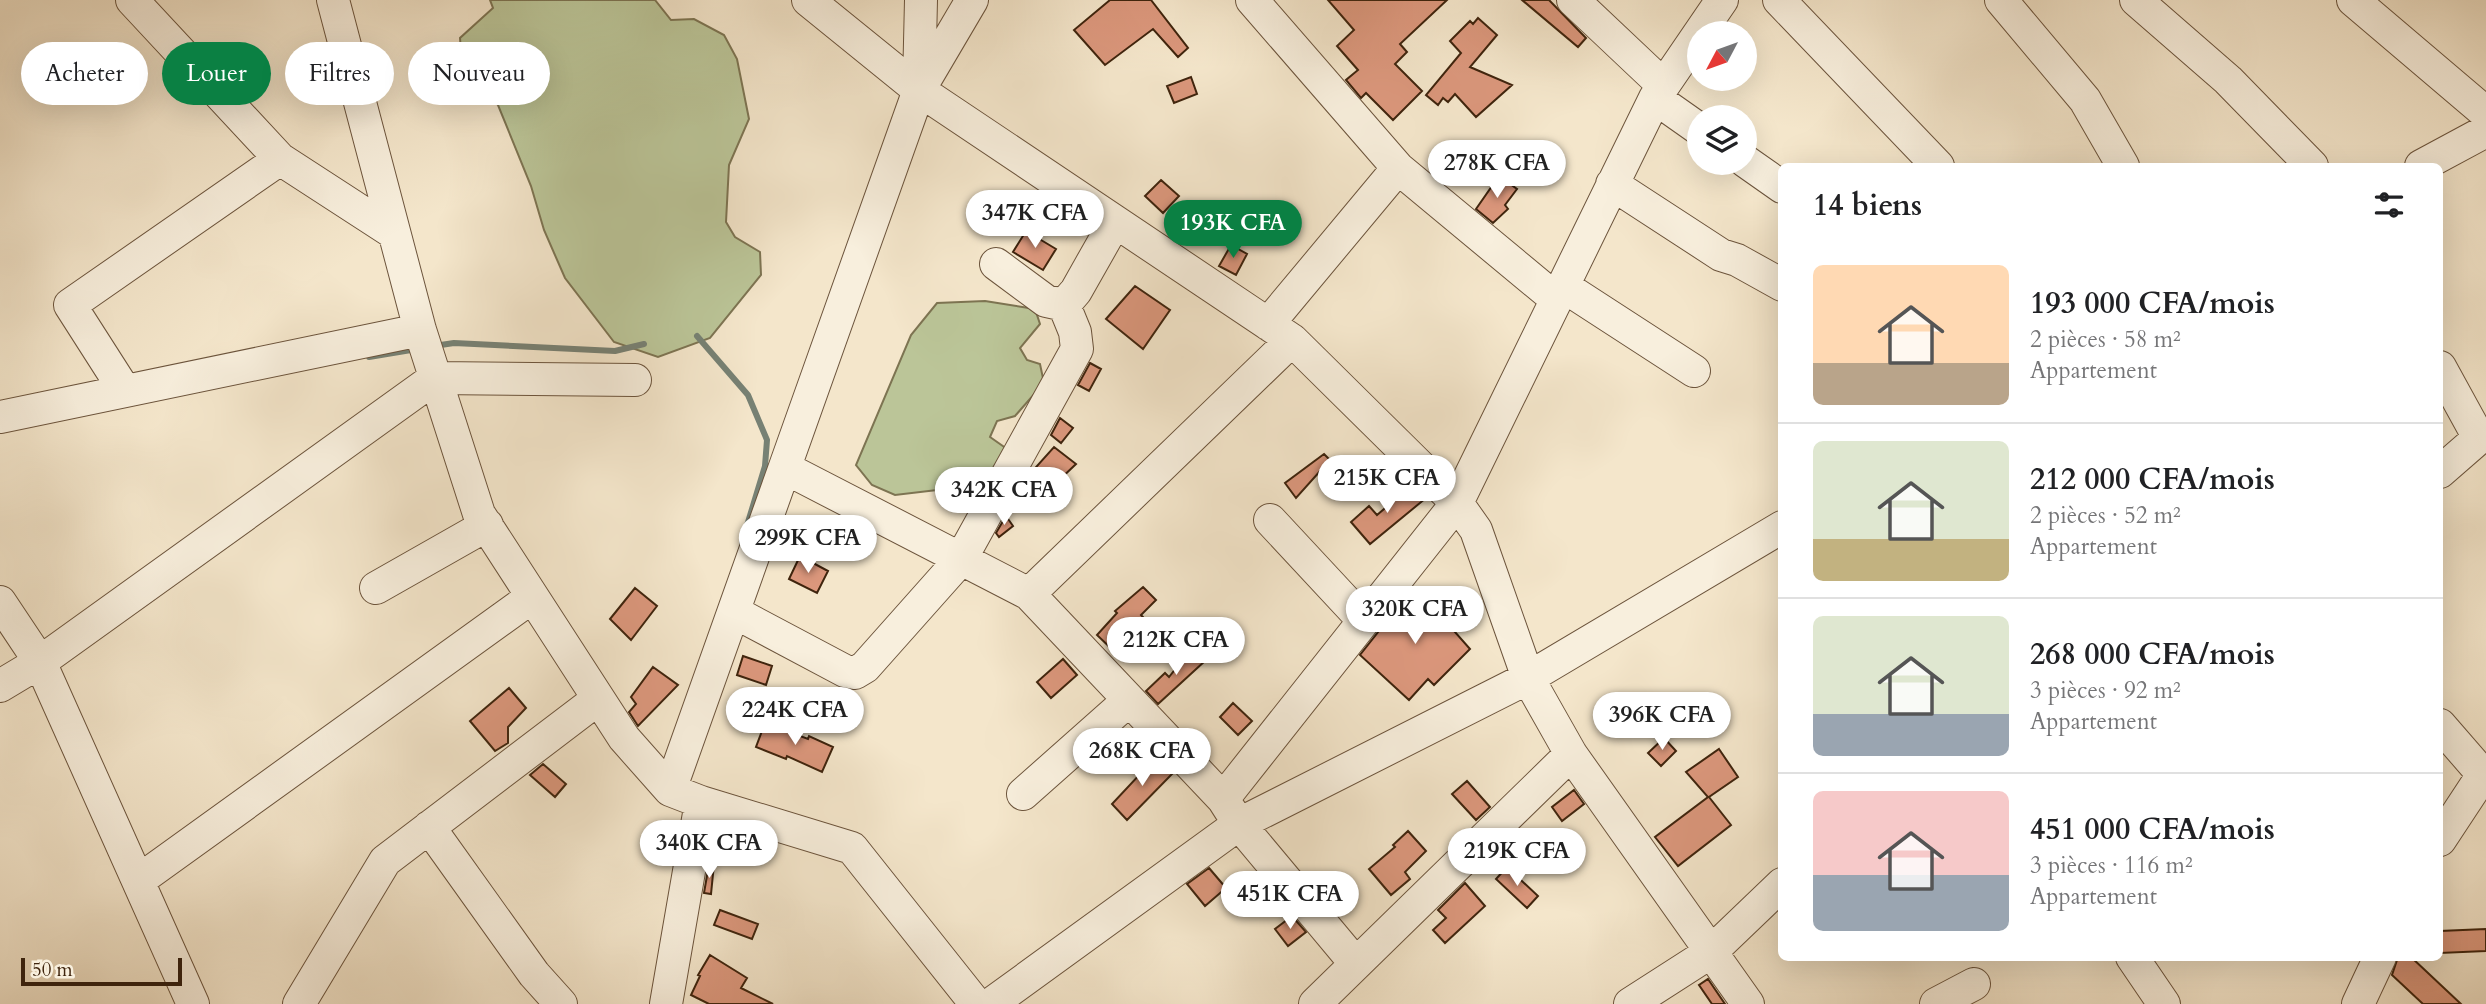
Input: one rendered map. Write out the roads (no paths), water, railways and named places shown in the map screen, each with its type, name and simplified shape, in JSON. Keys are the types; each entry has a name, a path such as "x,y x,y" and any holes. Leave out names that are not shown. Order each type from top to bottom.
{"street":[{"path":"333,0 420,330 479,514 532,597 624,738 670,790 852,848 976,1004"},
{"path":"808,0 919,90 1280,332 1457,503 1476,530 1528,678 1571,754 1748,1004"},
{"path":"919,90 921,0"},
{"path":"670,790 919,90 972,0"},
{"path":"1252,0 1398,168 1560,293 1694,371"},
{"path":"1573,0 1687,118"},
{"path":"1231,811 1364,621 1457,503 1659,91 1723,0"},
{"path":"1779,0 1935,163"},
{"path":"2001,0 2085,100 2121,163"},
{"path":"2136,0 2228,80 2309,163"},
{"path":"2353,0 2486,113"},
{"path":"148,7 281,159 394,233"},
{"path":"2427,163 2486,131"},
{"path":"125,391 71,305 281,159"},
{"path":"1029,594 1280,332 1398,168"},
{"path":"1757,169 1778,184"},
{"path":"1612,184 1721,255 1737,260 1778,283"},
{"path":"1064,305 1076,291 1115,222"},
{"path":"996,264 1046,301 1064,305"},
{"path":"734,612 845,671 855,673 865,667 961,559 1077,349 1076,332 1064,305"},
{"path":"0,417 420,330"},
{"path":"2443,372 2479,438 2443,469"},
{"path":"0,686 40,662 435,378 635,380"},
{"path":"785,468 1029,594 1231,811 1356,964"},
{"path":"1270,520 1364,621"},
{"path":"376,588 487,525"},
{"path":"991,1004 1231,811 1528,678 1778,529"},
{"path":"138,881 532,597"},
{"path":"0,602 40,662 193,1004"},
{"path":"299,1004 385,861 598,699"},
{"path":"1023,794 1129,699"},
{"path":"2443,728 2485,775 2443,836"},
{"path":"1315,1004 1571,754"},
{"path":"666,1004 701,802"},
{"path":"429,828 534,974 561,1004"},
{"path":"1630,1004 1711,952 1778,888"},
{"path":"2135,961 2164,1004"},
{"path":"2358,1004 2378,961"},
{"path":"1936,1004 1973,984"}],"waterway":[{"path":"697,336 748,395 767,440 765,466 742,542"},
{"path":"434,346 454,343 615,351 644,344"},
{"path":"369,357 417,349"}]}
